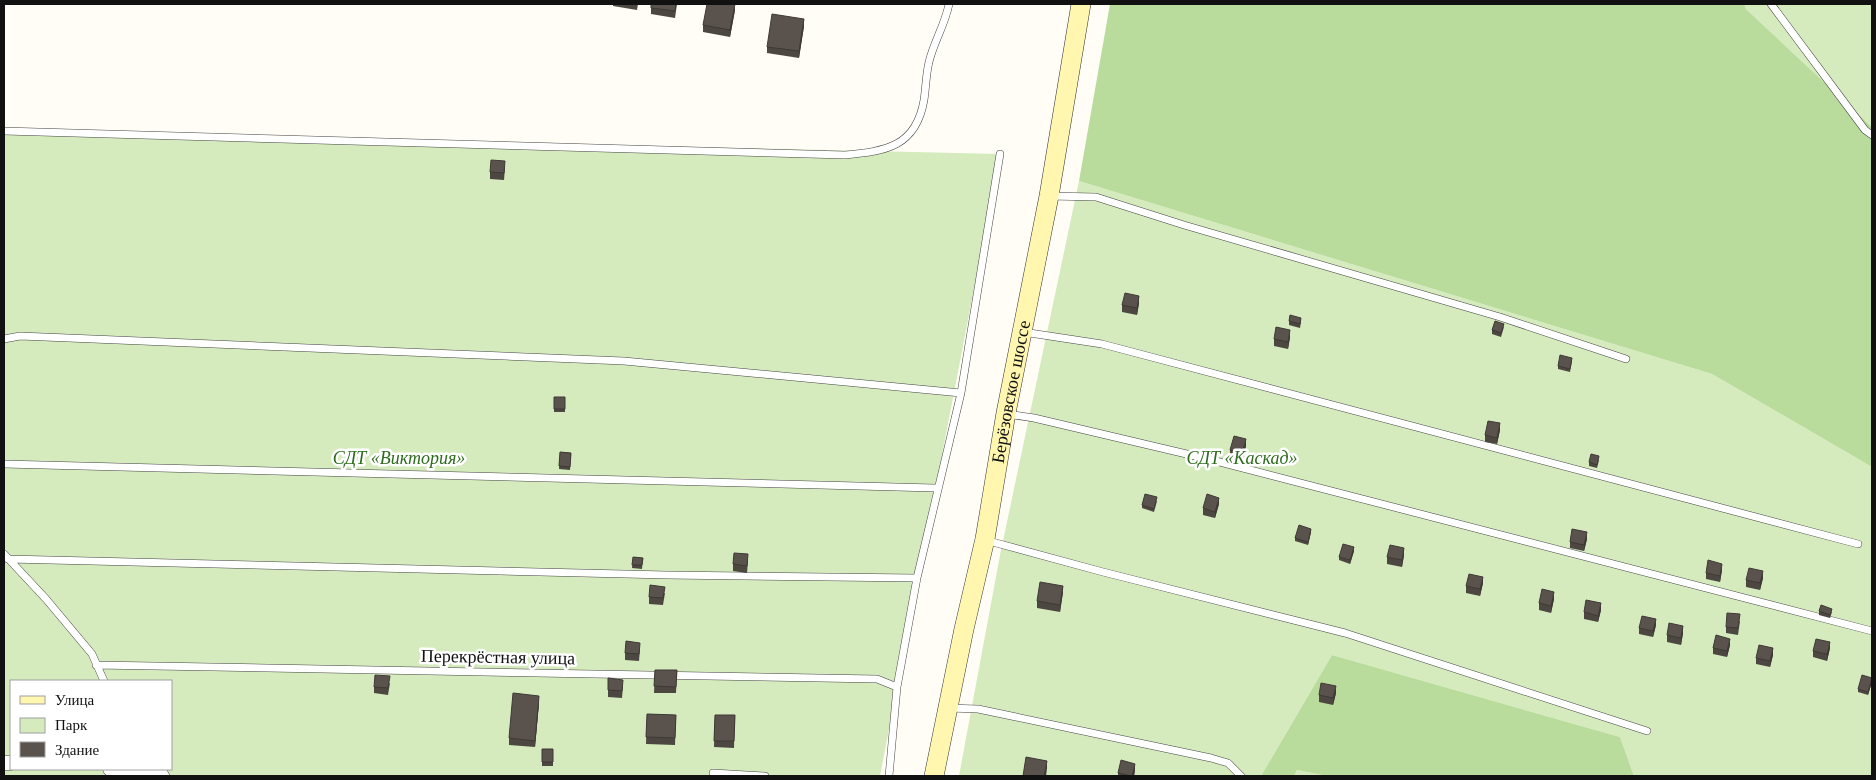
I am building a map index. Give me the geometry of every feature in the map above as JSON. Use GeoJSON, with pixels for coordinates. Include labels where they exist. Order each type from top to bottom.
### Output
{"type":"FeatureCollection","features":[{"type":"Feature","properties":{"kind":"street","name":"Берёзовское шоссе"},"geometry":{"type":"LineString","coordinates":[[934,776],[985,540],[1006,413],[1049,196],[1081,4]]}},
{"type":"Feature","properties":{"kind":"street"},"geometry":{"type":"LineString","coordinates":[[117,770],[158,776]]}},
{"type":"Feature","properties":{"kind":"lane"},"geometry":{"type":"LineString","coordinates":[[4,131],[845,156],[873,153],[896,146],[910,135],[918,122],[924,103],[928,66],[933,46],[944,25],[949,4]]}},
{"type":"Feature","properties":{"kind":"lane"},"geometry":{"type":"LineString","coordinates":[[1771,4],[1865,130],[1872,135]]}},
{"type":"Feature","properties":{"kind":"lane"},"geometry":{"type":"LineString","coordinates":[[889,776],[897,688],[917,578],[961,393],[1000,154]]}},
{"type":"Feature","properties":{"kind":"lane"},"geometry":{"type":"LineString","coordinates":[[1049,196],[1096,197],[1194,228],[1500,317],[1626,359]]}},
{"type":"Feature","properties":{"kind":"lane"},"geometry":{"type":"LineString","coordinates":[[1023,332],[1102,344],[1858,544]]}},
{"type":"Feature","properties":{"kind":"lane"},"geometry":{"type":"LineString","coordinates":[[4,339],[20,336],[624,361],[961,393]]}},
{"type":"Feature","properties":{"kind":"lane"},"geometry":{"type":"LineString","coordinates":[[1006,413],[1221,462],[1872,631]]}},
{"type":"Feature","properties":{"kind":"lane"},"geometry":{"type":"LineString","coordinates":[[4,464],[935,488]]}},
{"type":"Feature","properties":{"kind":"lane"},"geometry":{"type":"LineString","coordinates":[[985,540],[1102,572],[1345,633],[1647,731]]}},
{"type":"Feature","properties":{"kind":"lane"},"geometry":{"type":"LineString","coordinates":[[6,556],[667,575],[917,578]]}},
{"type":"Feature","properties":{"kind":"lane"},"geometry":{"type":"LineString","coordinates":[[6,556],[46,599],[92,654],[104,680]]}},
{"type":"Feature","properties":{"kind":"lane","name":"Перекрёстная улица"},"geometry":{"type":"LineString","coordinates":[[96,665],[877,680],[897,688]]}},
{"type":"Feature","properties":{"kind":"lane"},"geometry":{"type":"LineString","coordinates":[[948,708],[978,709],[1211,758],[1228,763],[1241,776]]}},
{"type":"Feature","properties":{"kind":"lane"},"geometry":{"type":"LineString","coordinates":[[713,772],[765,776]]}},
{"type":"Feature","properties":{"kind":"green space"},"geometry":{"type":"Polygon","coordinates":[[[1110,4],[1744,4],[1746,9],[1872,127],[1872,467],[1712,374],[1079,181],[1110,4]]]}},
{"type":"Feature","properties":{"kind":"green space"},"geometry":{"type":"Polygon","coordinates":[[[1744,4],[1872,4],[1872,127],[1746,9],[1744,4]]]}},
{"type":"Feature","properties":{"kind":"green space","name":"СДТ «Виктория»"},"geometry":{"type":"Polygon","coordinates":[[[4,131],[1000,154],[880,776],[4,776],[4,131]]]}},
{"type":"Feature","properties":{"kind":"green space","name":"СДТ «Каскад»"},"geometry":{"type":"Polygon","coordinates":[[[1079,181],[1712,374],[1872,467],[1872,776],[1634,776],[1620,737],[1332,655],[1261,776],[959,776],[1000,555],[1079,181]]]}},
{"type":"Feature","properties":{"kind":"green space"},"geometry":{"type":"Polygon","coordinates":[[[1332,655],[1620,737],[1634,776],[1327,776],[1297,770],[1294,776],[1261,776],[1332,655]]]}},
{"type":"Feature","properties":{"kind":"green space"},"geometry":{"type":"Polygon","coordinates":[[[1297,770],[1327,776],[1294,776],[1297,770]]]}},
{"type":"Feature","properties":{"kind":"building"},"geometry":{"type":"Polygon","coordinates":[[[651,4],[676,4],[675,11],[651,8],[651,4]]]}},
{"type":"Feature","properties":{"kind":"building"},"geometry":{"type":"Polygon","coordinates":[[[707,4],[735,4],[730,30],[703,25],[707,4]]]}},
{"type":"Feature","properties":{"kind":"building"},"geometry":{"type":"Polygon","coordinates":[[[772,14],[804,19],[799,51],[767,47],[772,14]]]}},
{"type":"Feature","properties":{"kind":"building"},"geometry":{"type":"Polygon","coordinates":[[[491,160],[505,161],[504,173],[490,172],[491,160]]]}},
{"type":"Feature","properties":{"kind":"building"},"geometry":{"type":"Polygon","coordinates":[[[1125,293],[1139,296],[1137,308],[1122,305],[1125,293]]]}},
{"type":"Feature","properties":{"kind":"building"},"geometry":{"type":"Polygon","coordinates":[[[1290,315],[1301,318],[1300,324],[1289,321],[1290,315]]]}},
{"type":"Feature","properties":{"kind":"building"},"geometry":{"type":"Polygon","coordinates":[[[1495,321],[1504,324],[1501,333],[1492,330],[1495,321]]]}},
{"type":"Feature","properties":{"kind":"building"},"geometry":{"type":"Polygon","coordinates":[[[1276,327],[1290,330],[1288,342],[1274,339],[1276,327]]]}},
{"type":"Feature","properties":{"kind":"building"},"geometry":{"type":"Polygon","coordinates":[[[1560,355],[1572,358],[1570,369],[1558,366],[1560,355]]]}},
{"type":"Feature","properties":{"kind":"building"},"geometry":{"type":"Polygon","coordinates":[[[554,397],[565,397],[565,409],[554,409],[554,397]]]}},
{"type":"Feature","properties":{"kind":"building"},"geometry":{"type":"Polygon","coordinates":[[[1488,421],[1500,423],[1497,438],[1485,435],[1488,421]]]}},
{"type":"Feature","properties":{"kind":"building"},"geometry":{"type":"Polygon","coordinates":[[[1234,436],[1246,439],[1242,453],[1230,450],[1234,436]]]}},
{"type":"Feature","properties":{"kind":"building"},"geometry":{"type":"Polygon","coordinates":[[[560,452],[571,453],[570,467],[559,466],[560,452]]]}},
{"type":"Feature","properties":{"kind":"building"},"geometry":{"type":"Polygon","coordinates":[[[1591,454],[1599,456],[1597,465],[1589,462],[1591,454]]]}},
{"type":"Feature","properties":{"kind":"building"},"geometry":{"type":"Polygon","coordinates":[[[1145,494],[1157,497],[1154,509],[1142,505],[1145,494]]]}},
{"type":"Feature","properties":{"kind":"building"},"geometry":{"type":"Polygon","coordinates":[[[1207,494],[1219,498],[1215,512],[1203,508],[1207,494]]]}},
{"type":"Feature","properties":{"kind":"building"},"geometry":{"type":"Polygon","coordinates":[[[1299,525],[1311,529],[1308,542],[1295,538],[1299,525]]]}},
{"type":"Feature","properties":{"kind":"building"},"geometry":{"type":"Polygon","coordinates":[[[1572,529],[1587,532],[1584,545],[1570,542],[1572,529]]]}},
{"type":"Feature","properties":{"kind":"building"},"geometry":{"type":"Polygon","coordinates":[[[1343,544],[1354,547],[1350,560],[1339,557],[1343,544]]]}},
{"type":"Feature","properties":{"kind":"building"},"geometry":{"type":"Polygon","coordinates":[[[1390,545],[1404,548],[1402,560],[1387,557],[1390,545]]]}},
{"type":"Feature","properties":{"kind":"building"},"geometry":{"type":"Polygon","coordinates":[[[734,553],[748,554],[747,566],[733,564],[734,553]]]}},
{"type":"Feature","properties":{"kind":"building"},"geometry":{"type":"Polygon","coordinates":[[[633,557],[643,558],[642,565],[632,565],[633,557]]]}},
{"type":"Feature","properties":{"kind":"building"},"geometry":{"type":"Polygon","coordinates":[[[1708,560],[1722,564],[1720,576],[1706,573],[1708,560]]]}},
{"type":"Feature","properties":{"kind":"building"},"geometry":{"type":"Polygon","coordinates":[[[1749,568],[1763,571],[1760,583],[1746,580],[1749,568]]]}},
{"type":"Feature","properties":{"kind":"building"},"geometry":{"type":"Polygon","coordinates":[[[1469,574],[1483,577],[1480,589],[1466,586],[1469,574]]]}},
{"type":"Feature","properties":{"kind":"building"},"geometry":{"type":"Polygon","coordinates":[[[1040,582],[1063,586],[1060,605],[1037,601],[1040,582]]]}},
{"type":"Feature","properties":{"kind":"building"},"geometry":{"type":"Polygon","coordinates":[[[650,585],[665,587],[663,598],[649,597],[650,585]]]}},
{"type":"Feature","properties":{"kind":"building"},"geometry":{"type":"Polygon","coordinates":[[[1542,589],[1554,592],[1551,606],[1539,603],[1542,589]]]}},
{"type":"Feature","properties":{"kind":"building"},"geometry":{"type":"Polygon","coordinates":[[[1586,600],[1601,603],[1598,616],[1584,612],[1586,600]]]}},
{"type":"Feature","properties":{"kind":"building"},"geometry":{"type":"Polygon","coordinates":[[[1821,605],[1832,609],[1830,615],[1819,611],[1821,605]]]}},
{"type":"Feature","properties":{"kind":"building"},"geometry":{"type":"Polygon","coordinates":[[[1727,613],[1740,614],[1738,628],[1726,627],[1727,613]]]}},
{"type":"Feature","properties":{"kind":"building"},"geometry":{"type":"Polygon","coordinates":[[[1642,616],[1656,619],[1653,631],[1639,628],[1642,616]]]}},
{"type":"Feature","properties":{"kind":"building"},"geometry":{"type":"Polygon","coordinates":[[[1669,623],[1683,626],[1681,638],[1667,635],[1669,623]]]}},
{"type":"Feature","properties":{"kind":"building"},"geometry":{"type":"Polygon","coordinates":[[[1716,635],[1730,639],[1727,651],[1713,648],[1716,635]]]}},
{"type":"Feature","properties":{"kind":"building"},"geometry":{"type":"Polygon","coordinates":[[[1816,639],[1830,642],[1827,654],[1813,651],[1816,639]]]}},
{"type":"Feature","properties":{"kind":"building"},"geometry":{"type":"Polygon","coordinates":[[[626,641],[640,643],[639,654],[625,653],[626,641]]]}},
{"type":"Feature","properties":{"kind":"building"},"geometry":{"type":"Polygon","coordinates":[[[1759,645],[1773,648],[1770,661],[1756,658],[1759,645]]]}},
{"type":"Feature","properties":{"kind":"building"},"geometry":{"type":"Polygon","coordinates":[[[655,670],[677,670],[676,687],[654,686],[655,670]]]}},
{"type":"Feature","properties":{"kind":"building"},"geometry":{"type":"Polygon","coordinates":[[[375,675],[390,676],[388,688],[374,687],[375,675]]]}},
{"type":"Feature","properties":{"kind":"building"},"geometry":{"type":"Polygon","coordinates":[[[1862,675],[1872,678],[1868,692],[1858,689],[1862,675]]]}},
{"type":"Feature","properties":{"kind":"building"},"geometry":{"type":"Polygon","coordinates":[[[608,678],[623,680],[622,691],[608,690],[608,678]]]}},
{"type":"Feature","properties":{"kind":"building"},"geometry":{"type":"Polygon","coordinates":[[[1321,683],[1336,686],[1333,698],[1319,695],[1321,683]]]}},
{"type":"Feature","properties":{"kind":"building"},"geometry":{"type":"Polygon","coordinates":[[[513,693],[539,696],[535,741],[509,738],[513,693]]]}},
{"type":"Feature","properties":{"kind":"building"},"geometry":{"type":"Polygon","coordinates":[[[647,714],[676,715],[675,738],[646,737],[647,714]]]}},
{"type":"Feature","properties":{"kind":"building"},"geometry":{"type":"Polygon","coordinates":[[[715,715],[735,715],[734,741],[714,741],[715,715]]]}},
{"type":"Feature","properties":{"kind":"building"},"geometry":{"type":"Polygon","coordinates":[[[542,749],[553,749],[553,762],[542,762],[542,749]]]}},
{"type":"Feature","properties":{"kind":"building"},"geometry":{"type":"Polygon","coordinates":[[[1026,757],[1047,761],[1044,776],[1023,776],[1026,757]]]}},
{"type":"Feature","properties":{"kind":"building"},"geometry":{"type":"Polygon","coordinates":[[[1121,760],[1135,764],[1132,776],[1118,773],[1121,760]]]}}]}
